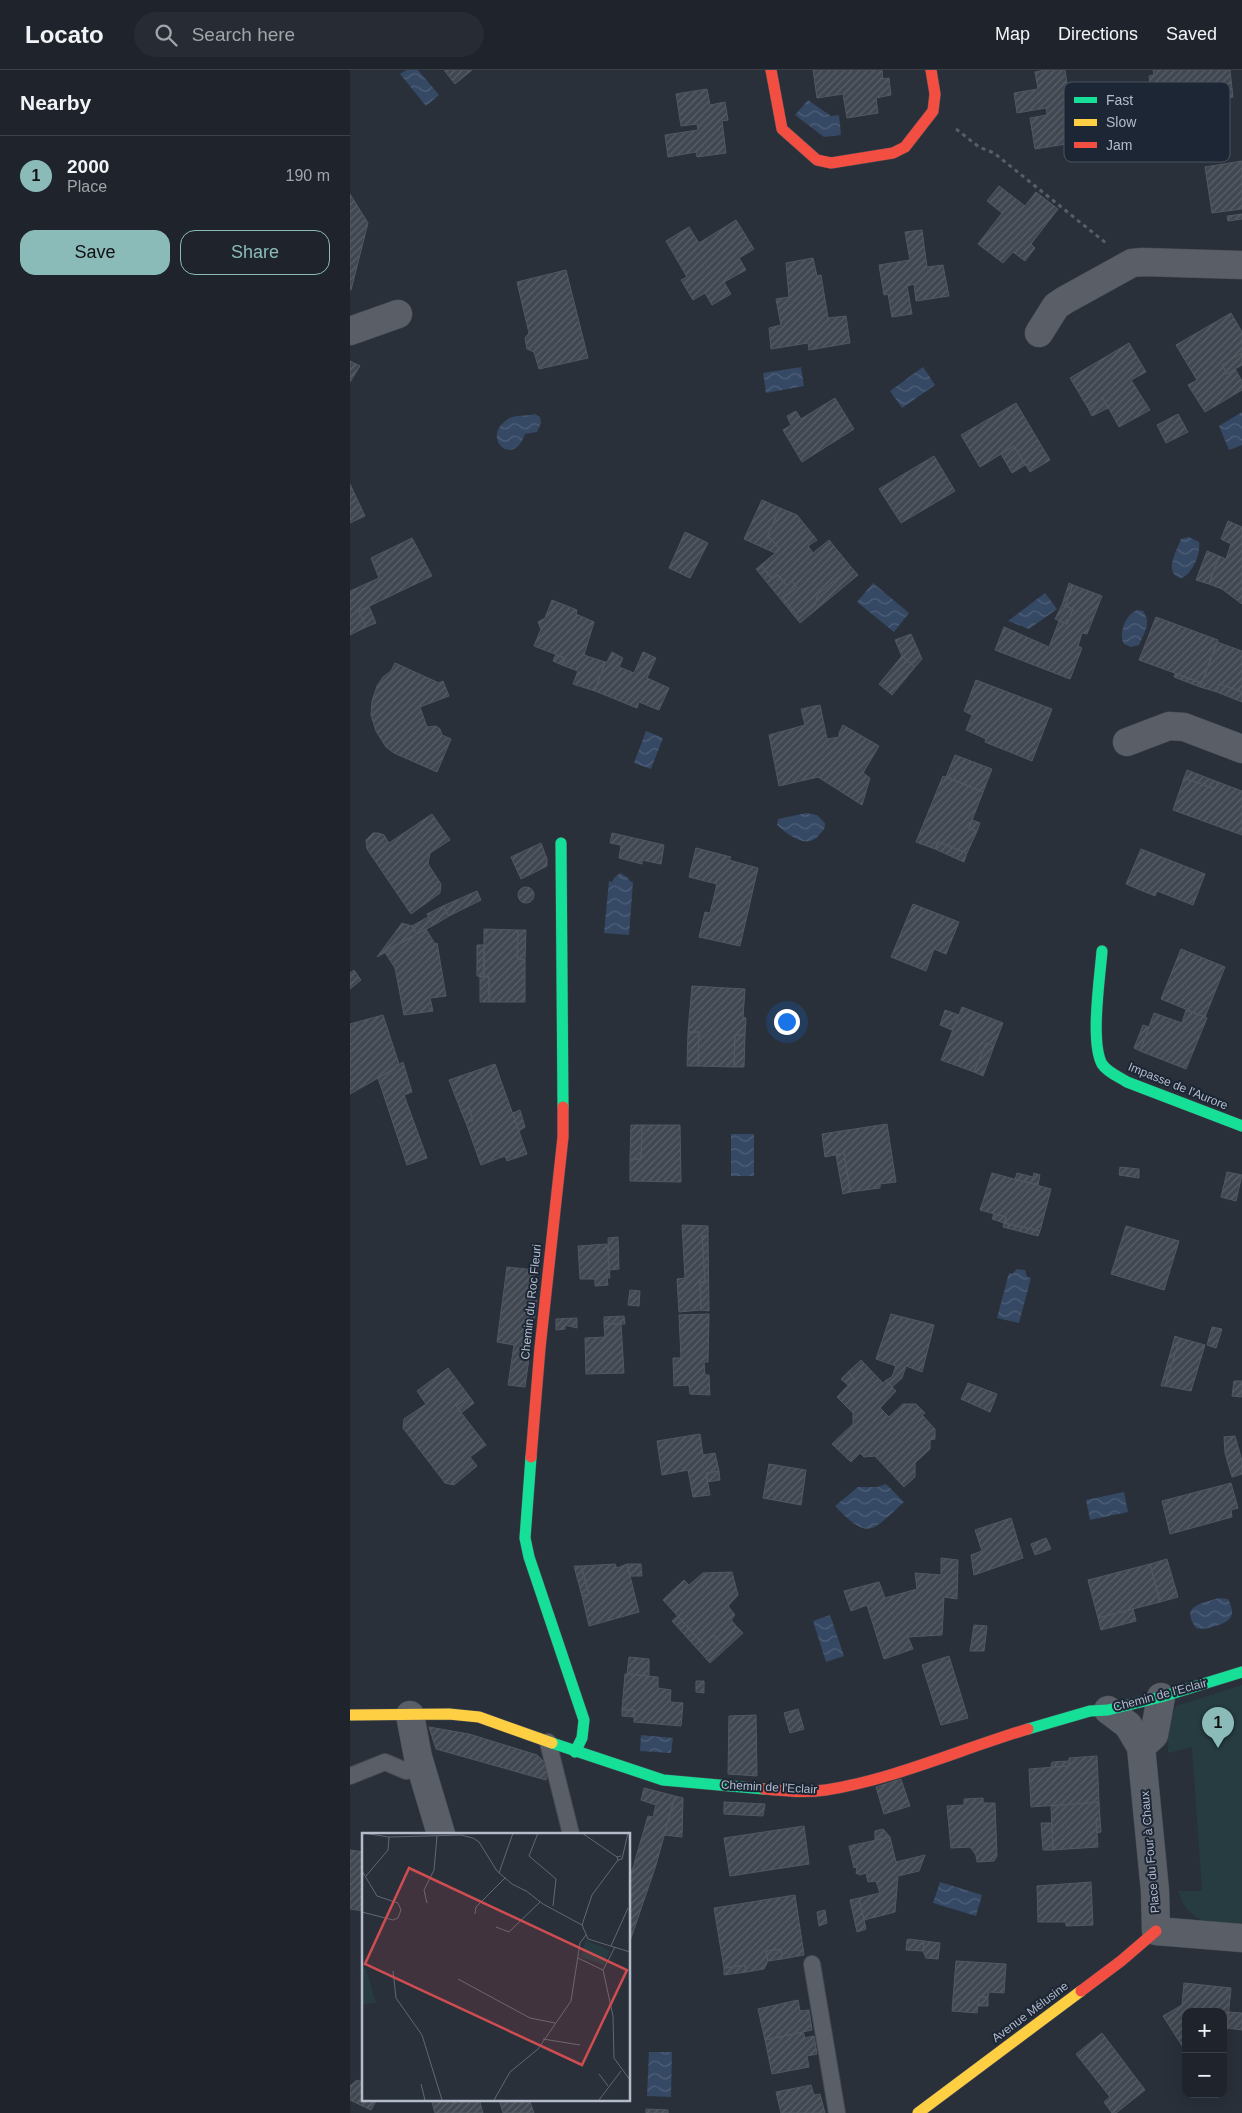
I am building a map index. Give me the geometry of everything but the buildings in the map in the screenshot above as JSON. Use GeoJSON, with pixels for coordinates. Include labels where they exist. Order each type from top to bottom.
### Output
{"type":"FeatureCollection","features":[{"type":"Feature","properties":{"kind":"street"},"geometry":{"type":"LineString","coordinates":[[771,70],[782,130],[817,160],[831,163],[893,153],[905,147],[934,111],[935,94],[932,70]]}},
{"type":"Feature","properties":{"kind":"street"},"geometry":{"type":"LineString","coordinates":[[1039,333],[1056,306],[1132,263],[1242,265]]}},
{"type":"Feature","properties":{"kind":"street"},"geometry":{"type":"LineString","coordinates":[[350,331],[398,314]]}},
{"type":"Feature","properties":{"kind":"street"},"geometry":{"type":"LineString","coordinates":[[1127,742],[1170,726],[1184,727],[1242,749]]}},
{"type":"Feature","properties":{"kind":"street","name":"Chemin du Roc Fleuri"},"geometry":{"type":"LineString","coordinates":[[561,843],[563,1136],[540,1348],[525,1538],[529,1557],[584,1720],[582,1738],[575,1752]]}},
{"type":"Feature","properties":{"kind":"street","name":"Impasse de l'Aurore"},"geometry":{"type":"LineString","coordinates":[[1102,951],[1096,1045],[1102,1063],[1111,1073],[1127,1082],[1242,1126]]}},
{"type":"Feature","properties":{"kind":"street","name":"Chemin de l'Eclair"},"geometry":{"type":"LineString","coordinates":[[350,1715],[449,1714],[479,1717],[575,1752],[663,1780],[802,1792],[826,1790],[903,1771],[984,1742],[1090,1711],[1108,1710],[1161,1697],[1242,1672]]}},
{"type":"Feature","properties":{"kind":"street"},"geometry":{"type":"LineString","coordinates":[[1141,1747],[1154,1735],[1161,1697]]}},
{"type":"Feature","properties":{"kind":"street","name":"Place du Four à Chaux"},"geometry":{"type":"LineString","coordinates":[[1108,1710],[1128,1725],[1141,1747],[1155,1891],[1156,1931],[1242,1938]]}},
{"type":"Feature","properties":{"kind":"street"},"geometry":{"type":"LineString","coordinates":[[410,1715],[411,1727],[421,1767],[441,1833]]}},
{"type":"Feature","properties":{"kind":"street","name":"Avenue Mélusine"},"geometry":{"type":"LineString","coordinates":[[918,2113],[1122,1961],[1156,1931]]}},
{"type":"Feature","properties":{"kind":"lane"},"geometry":{"type":"LineString","coordinates":[[548,1742],[571,1833]]}},
{"type":"Feature","properties":{"kind":"lane"},"geometry":{"type":"LineString","coordinates":[[350,1776],[385,1762],[406,1772],[421,1767]]}},
{"type":"Feature","properties":{"kind":"lane"},"geometry":{"type":"LineString","coordinates":[[812,1964],[837,2113]]}},
{"type":"Feature","properties":{"kind":"path"},"geometry":{"type":"LineString","coordinates":[[934,111],[979,146],[994,154],[1132,263]]}},
{"type":"Feature","properties":{"kind":"green space"},"geometry":{"type":"Polygon","coordinates":[[[1242,1685],[1242,1924],[1211,1922],[1202,1920],[1189,1911],[1178,1891],[1202,1891],[1192,1747],[1168,1753],[1167,1728],[1176,1706],[1242,1685]]]}},
{"type":"Feature","properties":{"kind":"water"},"geometry":{"type":"Polygon","coordinates":[[[406,70],[418,70],[439,95],[426,106],[400,74],[406,70]]]}},
{"type":"Feature","properties":{"kind":"water"},"geometry":{"type":"Polygon","coordinates":[[[808,100],[831,116],[839,115],[841,135],[824,137],[795,115],[808,100]]]}},
{"type":"Feature","properties":{"kind":"water"},"geometry":{"type":"Polygon","coordinates":[[[801,367],[804,386],[766,393],[763,373],[801,367]]]}},
{"type":"Feature","properties":{"kind":"water"},"geometry":{"type":"Polygon","coordinates":[[[923,367],[935,385],[902,408],[890,391],[923,367]]]}},
{"type":"Feature","properties":{"kind":"water"},"geometry":{"type":"Polygon","coordinates":[[[1242,412],[1242,445],[1229,450],[1219,426],[1242,412]]]}},
{"type":"Feature","properties":{"kind":"water"},"geometry":{"type":"Polygon","coordinates":[[[535,414],[540,417],[541,423],[537,432],[525,434],[520,444],[514,449],[507,450],[502,447],[498,441],[497,434],[500,427],[508,419],[535,414]]]}},
{"type":"Feature","properties":{"kind":"water"},"geometry":{"type":"Polygon","coordinates":[[[1189,537],[1199,542],[1199,552],[1190,572],[1182,578],[1176,576],[1173,572],[1174,555],[1181,539],[1189,537]]]}},
{"type":"Feature","properties":{"kind":"water"},"geometry":{"type":"Polygon","coordinates":[[[873,583],[909,613],[894,632],[857,602],[873,583]]]}},
{"type":"Feature","properties":{"kind":"water"},"geometry":{"type":"Polygon","coordinates":[[[1045,593],[1057,609],[1029,629],[1008,621],[1045,593]]]}},
{"type":"Feature","properties":{"kind":"water"},"geometry":{"type":"Polygon","coordinates":[[[1137,610],[1143,611],[1146,615],[1147,624],[1139,645],[1131,647],[1124,644],[1122,634],[1126,620],[1137,610]]]}},
{"type":"Feature","properties":{"kind":"water"},"geometry":{"type":"Polygon","coordinates":[[[646,731],[663,738],[651,769],[634,763],[646,731]]]}},
{"type":"Feature","properties":{"kind":"water"},"geometry":{"type":"Polygon","coordinates":[[[806,813],[817,815],[825,823],[824,828],[815,839],[809,841],[798,840],[777,825],[778,819],[806,813]]]}},
{"type":"Feature","properties":{"kind":"water"},"geometry":{"type":"Polygon","coordinates":[[[620,873],[633,882],[629,935],[604,933],[609,881],[612,882],[620,873]]]}},
{"type":"Feature","properties":{"kind":"water"},"geometry":{"type":"Polygon","coordinates":[[[731,1134],[754,1134],[754,1176],[731,1176],[731,1134]]]}},
{"type":"Feature","properties":{"kind":"water"},"geometry":{"type":"Polygon","coordinates":[[[1017,1269],[1025,1270],[1027,1277],[1031,1278],[1019,1323],[997,1318],[1009,1273],[1012,1274],[1017,1269]]]}},
{"type":"Feature","properties":{"kind":"water"},"geometry":{"type":"Polygon","coordinates":[[[886,1484],[904,1502],[877,1526],[863,1528],[856,1525],[835,1506],[858,1487],[877,1487],[886,1484]]]}},
{"type":"Feature","properties":{"kind":"water"},"geometry":{"type":"Polygon","coordinates":[[[1124,1492],[1128,1512],[1090,1520],[1086,1500],[1124,1492]]]}},
{"type":"Feature","properties":{"kind":"water"},"geometry":{"type":"Polygon","coordinates":[[[1219,1598],[1228,1599],[1232,1609],[1231,1617],[1221,1624],[1203,1629],[1196,1628],[1190,1614],[1192,1610],[1200,1604],[1219,1598]]]}},
{"type":"Feature","properties":{"kind":"water"},"geometry":{"type":"Polygon","coordinates":[[[830,1615],[844,1656],[826,1662],[813,1621],[830,1615]]]}},
{"type":"Feature","properties":{"kind":"water"},"geometry":{"type":"Polygon","coordinates":[[[641,1735],[673,1738],[671,1753],[640,1751],[641,1735]]]}},
{"type":"Feature","properties":{"kind":"water"},"geometry":{"type":"Polygon","coordinates":[[[940,1882],[982,1895],[976,1916],[933,1903],[940,1882]]]}},
{"type":"Feature","properties":{"kind":"water"},"geometry":{"type":"Polygon","coordinates":[[[649,2052],[672,2052],[671,2097],[647,2096],[649,2052]]]}},
{"type":"Feature","properties":{"kind":"traffic: fast"},"geometry":{"type":"LineString","coordinates":[[561,843],[563,1107]]}},
{"type":"Feature","properties":{"kind":"traffic: fast"},"geometry":{"type":"LineString","coordinates":[[1102,951],[1096,1025],[1098,1054],[1104,1067],[1127,1082],[1242,1126]]}},
{"type":"Feature","properties":{"kind":"traffic: fast"},"geometry":{"type":"LineString","coordinates":[[531,1457],[525,1538],[529,1557],[584,1720],[582,1738],[575,1752]]}},
{"type":"Feature","properties":{"kind":"traffic: fast"},"geometry":{"type":"LineString","coordinates":[[1028,1729],[1090,1711],[1108,1710],[1161,1697],[1242,1672]]}},
{"type":"Feature","properties":{"kind":"traffic: fast"},"geometry":{"type":"LineString","coordinates":[[552,1743],[663,1780],[764,1789]]}},
{"type":"Feature","properties":{"kind":"traffic: slow"},"geometry":{"type":"LineString","coordinates":[[350,1715],[449,1714],[479,1717],[552,1743]]}},
{"type":"Feature","properties":{"kind":"traffic: slow"},"geometry":{"type":"LineString","coordinates":[[918,2113],[1081,1991]]}},
{"type":"Feature","properties":{"kind":"traffic: jam"},"geometry":{"type":"LineString","coordinates":[[771,70],[782,129],[817,160],[831,163],[893,153],[905,147],[933,111],[935,94],[931,70]]}},
{"type":"Feature","properties":{"kind":"traffic: jam"},"geometry":{"type":"LineString","coordinates":[[531,1457],[540,1348],[563,1137],[563,1107]]}},
{"type":"Feature","properties":{"kind":"traffic: jam"},"geometry":{"type":"LineString","coordinates":[[764,1789],[810,1791],[852,1785],[903,1771],[1028,1729]]}},
{"type":"Feature","properties":{"kind":"traffic: jam"},"geometry":{"type":"LineString","coordinates":[[1081,1991],[1121,1961],[1156,1931]]}},
{"type":"Feature","properties":{"kind":"place","name":"2000"},"geometry":{"type":"Point","coordinates":[1218,1748]}}]}
